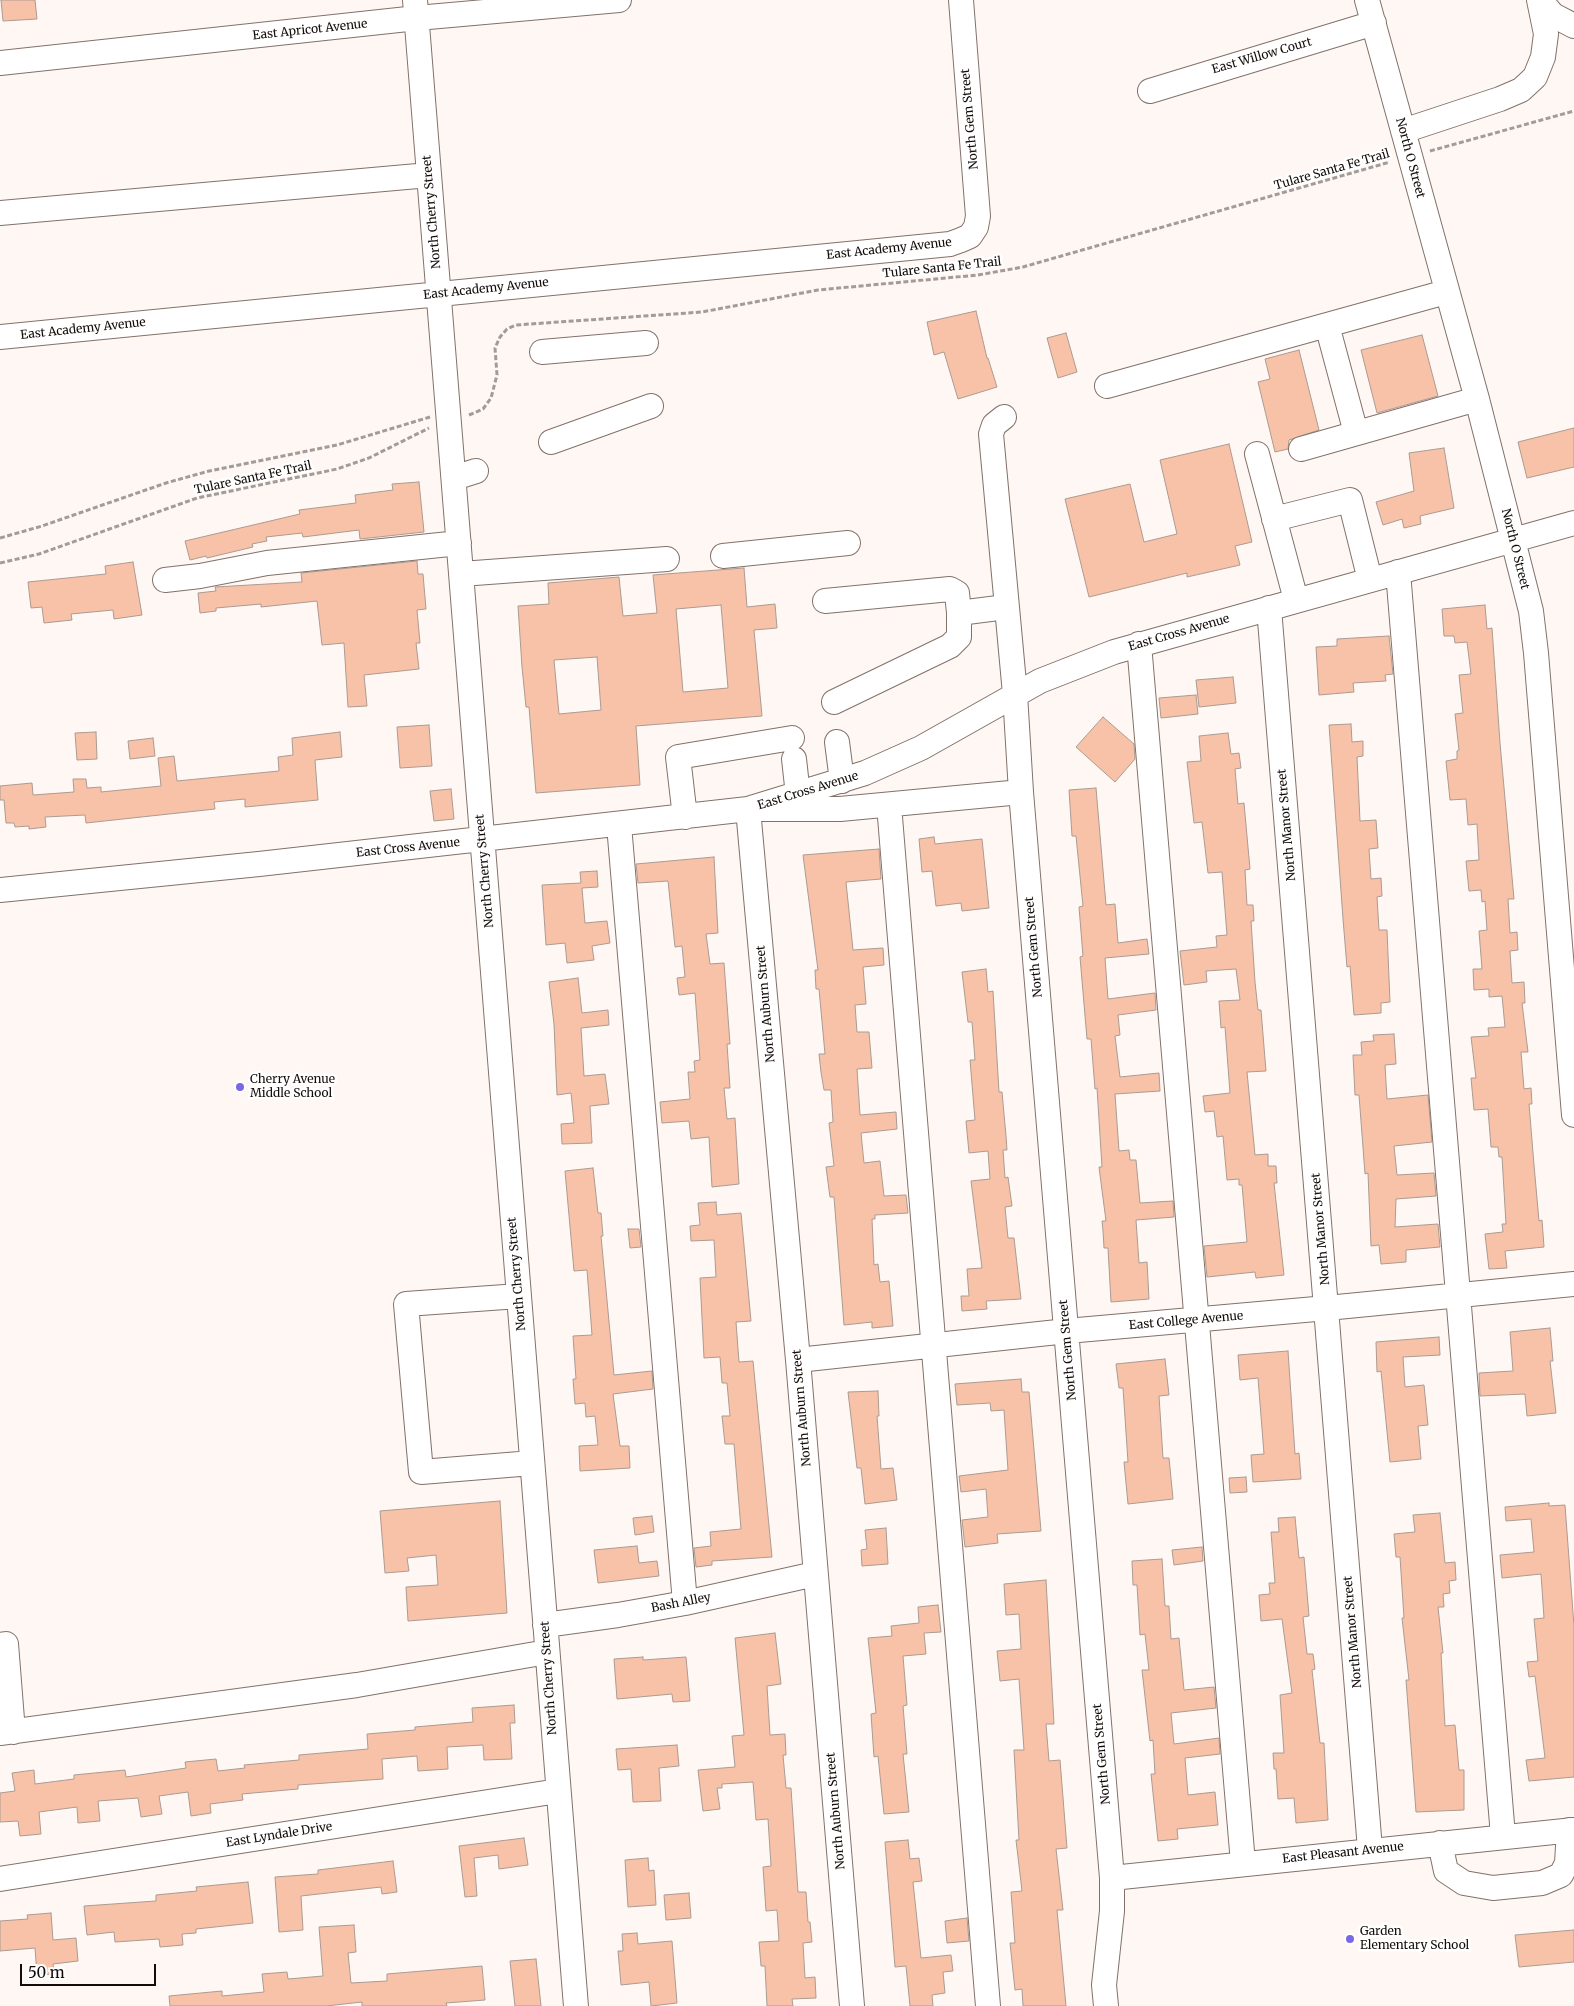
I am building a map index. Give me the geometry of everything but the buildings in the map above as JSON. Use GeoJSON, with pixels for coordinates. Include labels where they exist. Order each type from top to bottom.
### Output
{"type":"FeatureCollection","features":[{"type":"Feature","properties":{"kind":"street","name":"East Apricot Avenue"},"geometry":{"type":"LineString","coordinates":[[0,63],[416,9],[619,0]]}},
{"type":"Feature","properties":{"kind":"street","name":"North Gem Street"},"geometry":{"type":"LineString","coordinates":[[961,0],[978,216],[976,227],[970,236]]}},
{"type":"Feature","properties":{"kind":"street","name":"North O Street"},"geometry":{"type":"LineString","coordinates":[[1367,0],[1477,399],[1531,611],[1574,1115]]}},
{"type":"Feature","properties":{"kind":"street"},"geometry":{"type":"LineString","coordinates":[[1540,0],[1553,15],[1574,26]]}},
{"type":"Feature","properties":{"kind":"street"},"geometry":{"type":"LineString","coordinates":[[1403,131],[1500,99],[1521,90],[1535,77],[1543,57],[1546,34],[1540,0]]}},
{"type":"Feature","properties":{"kind":"street","name":"North Cherry Street"},"geometry":{"type":"LineString","coordinates":[[416,9],[576,2006]]}},
{"type":"Feature","properties":{"kind":"street","name":"East Willow Court"},"geometry":{"type":"LineString","coordinates":[[1150,91],[1374,23]]}},
{"type":"Feature","properties":{"kind":"street"},"geometry":{"type":"LineString","coordinates":[[0,213],[429,174]]}},
{"type":"Feature","properties":{"kind":"street","name":"East Academy Avenue"},"geometry":{"type":"LineString","coordinates":[[0,337],[950,244],[970,236]]}},
{"type":"Feature","properties":{"kind":"street"},"geometry":{"type":"LineString","coordinates":[[1107,386],[1446,292]]}},
{"type":"Feature","properties":{"kind":"street"},"geometry":{"type":"LineString","coordinates":[[1327,325],[1356,433]]}},
{"type":"Feature","properties":{"kind":"street"},"geometry":{"type":"LineString","coordinates":[[542,352],[646,342]]}},
{"type":"Feature","properties":{"kind":"street"},"geometry":{"type":"LineString","coordinates":[[1301,449],[1477,399]]}},
{"type":"Feature","properties":{"kind":"street"},"geometry":{"type":"LineString","coordinates":[[550,442],[651,406]]}},
{"type":"Feature","properties":{"kind":"street","name":"North Gem Street"},"geometry":{"type":"LineString","coordinates":[[1004,418],[994,425],[991,434],[1015,694],[1021,792],[1112,1878],[1112,1912],[1104,1986],[1106,2006]]}},
{"type":"Feature","properties":{"kind":"street"},"geometry":{"type":"LineString","coordinates":[[1257,454],[1296,600]]}},
{"type":"Feature","properties":{"kind":"street"},"geometry":{"type":"LineString","coordinates":[[454,478],[476,471]]}},
{"type":"Feature","properties":{"kind":"street"},"geometry":{"type":"LineString","coordinates":[[1274,519],[1350,500],[1370,580]]}},
{"type":"Feature","properties":{"kind":"street","name":"East Cross Avenue"},"geometry":{"type":"LineString","coordinates":[[0,890],[483,840],[748,809],[865,773],[921,748],[1015,694],[1064,670],[1139,644],[1574,523]]}},
{"type":"Feature","properties":{"kind":"street"},"geometry":{"type":"LineString","coordinates":[[165,580],[200,576],[267,563],[459,543]]}},
{"type":"Feature","properties":{"kind":"street"},"geometry":{"type":"LineString","coordinates":[[723,556],[848,543]]}},
{"type":"Feature","properties":{"kind":"street"},"geometry":{"type":"LineString","coordinates":[[462,574],[666,559]]}},
{"type":"Feature","properties":{"kind":"street"},"geometry":{"type":"LineString","coordinates":[[1398,572],[1503,1836]]}},
{"type":"Feature","properties":{"kind":"street"},"geometry":{"type":"LineString","coordinates":[[825,601],[950,589],[957,593],[959,612],[959,637],[950,646],[834,702]]}},
{"type":"Feature","properties":{"kind":"street"},"geometry":{"type":"LineString","coordinates":[[959,612],[1006,607]]}},
{"type":"Feature","properties":{"kind":"street","name":"North Manor Street"},"geometry":{"type":"LineString","coordinates":[[1269,608],[1370,1850]]}},
{"type":"Feature","properties":{"kind":"street"},"geometry":{"type":"LineString","coordinates":[[1139,644],[1243,1863]]}},
{"type":"Feature","properties":{"kind":"street"},"geometry":{"type":"LineString","coordinates":[[837,742],[842,781]]}},
{"type":"Feature","properties":{"kind":"street"},"geometry":{"type":"LineString","coordinates":[[685,817],[678,757],[793,749],[798,795]]}},
{"type":"Feature","properties":{"kind":"street"},"geometry":{"type":"LineString","coordinates":[[748,809],[840,810],[1021,792]]}},
{"type":"Feature","properties":{"kind":"street"},"geometry":{"type":"LineString","coordinates":[[889,805],[932,1346],[988,2006]]}},
{"type":"Feature","properties":{"kind":"street","name":"North Auburn Street"},"geometry":{"type":"LineString","coordinates":[[748,809],[798,1360],[852,2006]]}},
{"type":"Feature","properties":{"kind":"street"},"geometry":{"type":"LineString","coordinates":[[619,824],[685,1603]]}},
{"type":"Feature","properties":{"kind":"street","name":"East College Avenue"},"geometry":{"type":"LineString","coordinates":[[798,1360],[1067,1331],[1574,1284]]}},
{"type":"Feature","properties":{"kind":"street"},"geometry":{"type":"LineString","coordinates":[[519,1296],[406,1304],[421,1472],[532,1463]]}},
{"type":"Feature","properties":{"kind":"street","name":"Bash Alley"},"geometry":{"type":"LineString","coordinates":[[545,1625],[618,1616],[815,1574]]}},
{"type":"Feature","properties":{"kind":"street"},"geometry":{"type":"LineString","coordinates":[[0,1645],[6,1644],[6,1733],[348,1686],[547,1652]]}},
{"type":"Feature","properties":{"kind":"street","name":"East Lyndale Drive"},"geometry":{"type":"LineString","coordinates":[[0,1879],[558,1791]]}},
{"type":"Feature","properties":{"kind":"street"},"geometry":{"type":"LineString","coordinates":[[1440,1842],[1446,1871],[1464,1883],[1493,1888],[1542,1883],[1561,1875],[1568,1864],[1571,1830]]}},
{"type":"Feature","properties":{"kind":"street","name":"East Pleasant Avenue"},"geometry":{"type":"LineString","coordinates":[[1112,1878],[1440,1842],[1571,1830]]}},
{"type":"Feature","properties":{"kind":"path","name":"Tulare Santa Fe Trail"},"geometry":{"type":"LineString","coordinates":[[0,563],[40,554],[197,498],[337,469],[369,458],[408,437],[483,409],[496,386],[495,348],[500,336],[507,329],[516,325],[702,312],[818,290],[978,275],[1014,269],[1574,111]]}},
{"type":"Feature","properties":{"kind":"path","name":"Tulare Santa Fe Trail"},"geometry":{"type":"LineString","coordinates":[[0,538],[209,471],[336,445],[430,417],[449,422]]}},
{"type":"Feature","properties":{"kind":"place","name":"Cherry Avenue Middle School"},"geometry":{"type":"Point","coordinates":[240,1087]}},
{"type":"Feature","properties":{"kind":"place","name":"Garden Elementary School"},"geometry":{"type":"Point","coordinates":[1350,1939]}}]}
